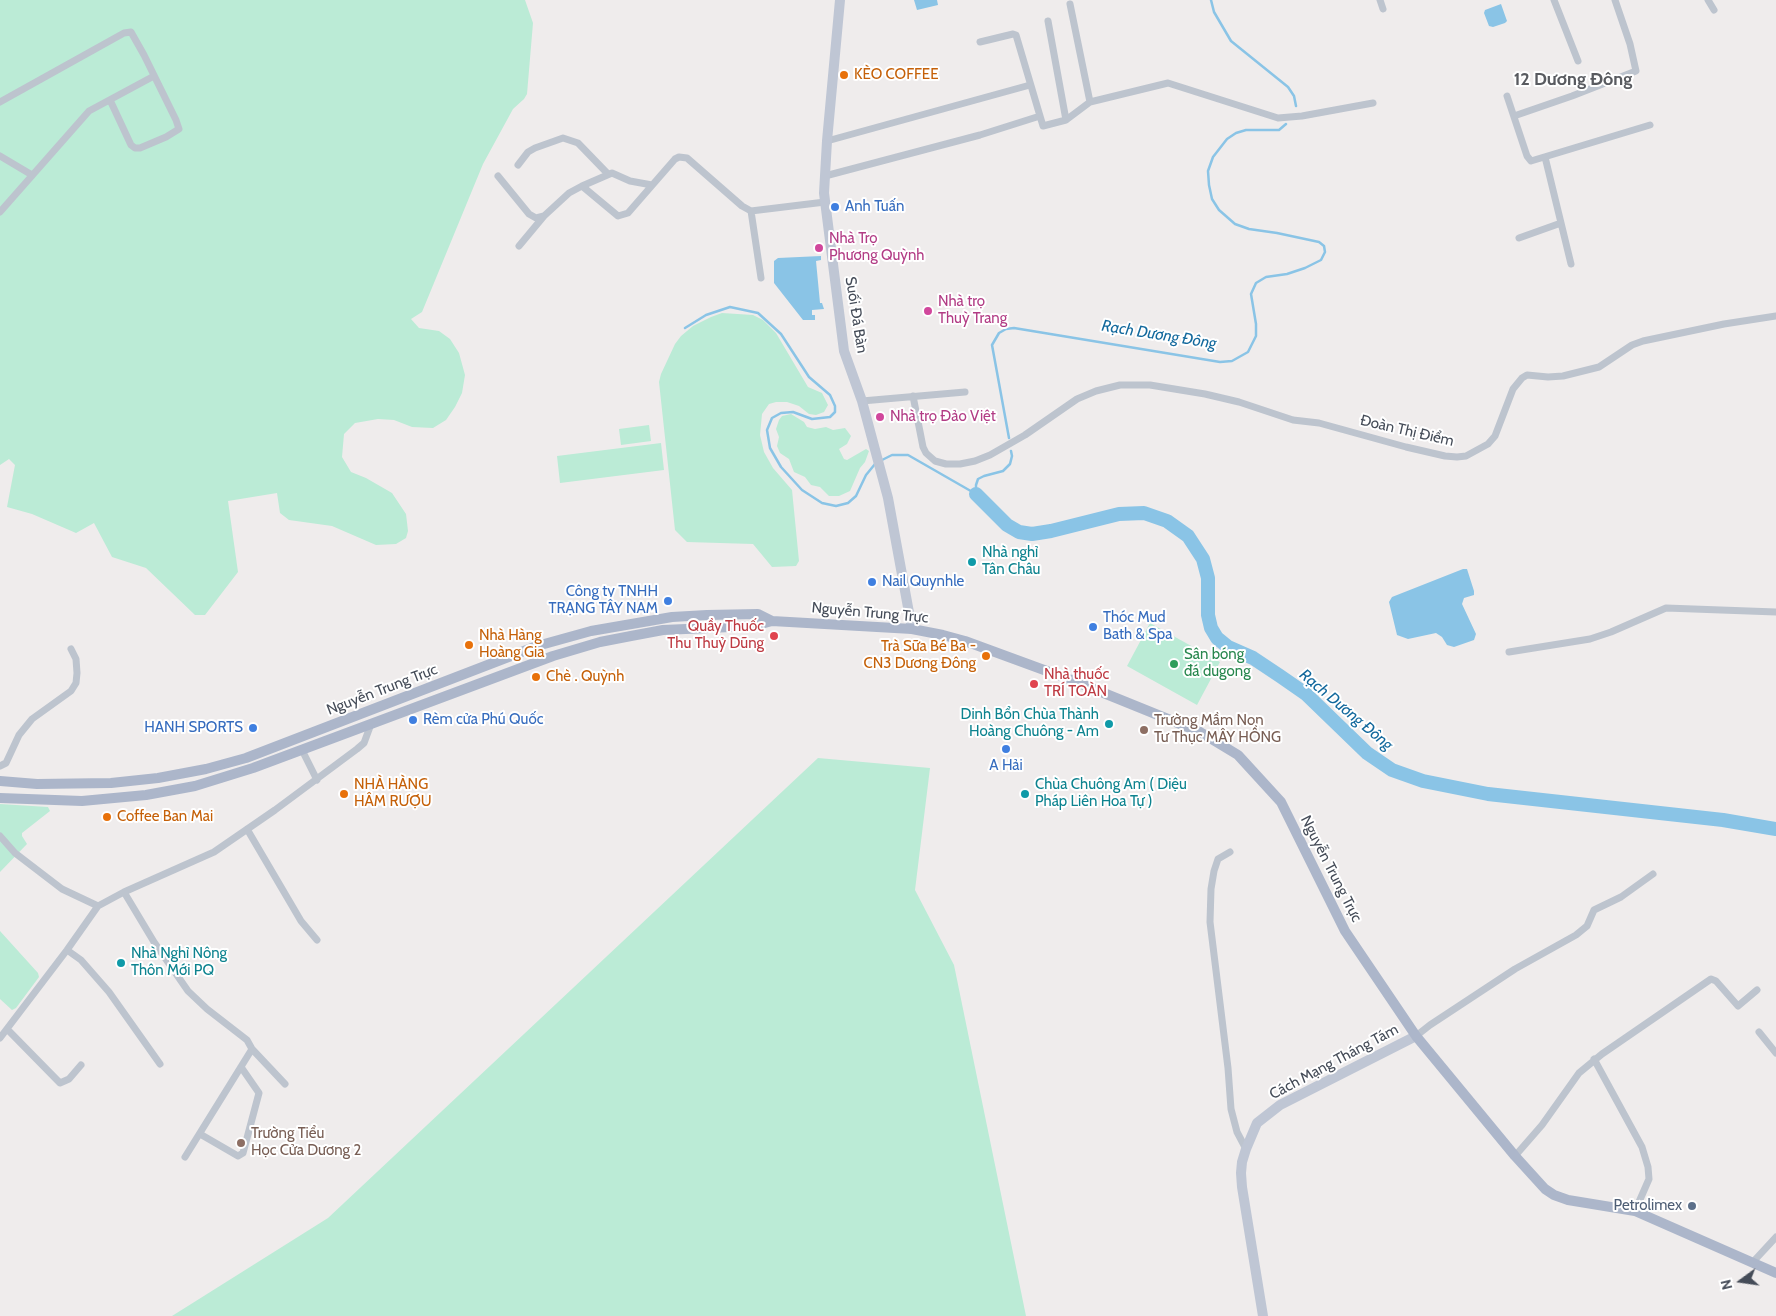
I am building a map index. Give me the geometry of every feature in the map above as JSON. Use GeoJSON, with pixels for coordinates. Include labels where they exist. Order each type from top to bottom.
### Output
{"type":"FeatureCollection","features":[{"type":"Feature","properties":{"kind":"main road","name":"Nguyễn Trung Trực"},"geometry":{"type":"LineString","coordinates":[[0,781],[38,784],[93,783],[158,778],[206,769],[246,758],[537,646],[590,631],[672,617],[707,615],[758,614],[772,621]]}},
{"type":"Feature","properties":{"kind":"main road","name":"Nguyễn Trung Trực"},"geometry":{"type":"LineString","coordinates":[[0,798],[82,801],[146,795],[195,786],[253,768],[553,656],[600,642],[663,630],[754,626],[772,621],[912,629],[943,635],[965,641],[1074,681],[1200,732],[1238,755],[1281,802],[1345,931],[1416,1036],[1514,1156],[1545,1189],[1554,1195],[1568,1200],[1635,1211],[1776,1273]]}},
{"type":"Feature","properties":{"kind":"main road"},"geometry":{"type":"LineString","coordinates":[[295,739],[302,750]]}},
{"type":"Feature","properties":{"kind":"street","name":"Suối Đá Bàn"},"geometry":{"type":"LineString","coordinates":[[840,0],[824,176],[825,202],[844,351],[862,401],[888,498],[912,629]]}},
{"type":"Feature","properties":{"kind":"street"},"geometry":{"type":"LineString","coordinates":[[1380,0],[1383,9]]}},
{"type":"Feature","properties":{"kind":"street"},"geometry":{"type":"LineString","coordinates":[[1554,0],[1578,61]]}},
{"type":"Feature","properties":{"kind":"street"},"geometry":{"type":"LineString","coordinates":[[1514,116],[1636,71],[1630,44],[1615,0]]}},
{"type":"Feature","properties":{"kind":"street"},"geometry":{"type":"LineString","coordinates":[[1708,0],[1714,10]]}},
{"type":"Feature","properties":{"kind":"street"},"geometry":{"type":"LineString","coordinates":[[1070,4],[1090,102]]}},
{"type":"Feature","properties":{"kind":"street"},"geometry":{"type":"LineString","coordinates":[[1048,21],[1066,120]]}},
{"type":"Feature","properties":{"kind":"street"},"geometry":{"type":"LineString","coordinates":[[0,102],[128,31],[133,33],[179,126],[175,132],[140,148],[135,148],[131,145],[110,100]]}},
{"type":"Feature","properties":{"kind":"street"},"geometry":{"type":"LineString","coordinates":[[980,42],[1013,34],[1016,35],[1043,126],[1066,120],[1090,102],[1168,83],[1278,118],[1302,116],[1373,103]]}},
{"type":"Feature","properties":{"kind":"street"},"geometry":{"type":"LineString","coordinates":[[0,212],[89,111],[154,76]]}},
{"type":"Feature","properties":{"kind":"street"},"geometry":{"type":"LineString","coordinates":[[827,141],[1030,85]]}},
{"type":"Feature","properties":{"kind":"street"},"geometry":{"type":"LineString","coordinates":[[1507,96],[1531,162],[1650,125]]}},
{"type":"Feature","properties":{"kind":"street"},"geometry":{"type":"LineString","coordinates":[[824,176],[980,135],[1040,116]]}},
{"type":"Feature","properties":{"kind":"street"},"geometry":{"type":"LineString","coordinates":[[518,165],[528,152],[534,148],[563,138],[578,143],[608,174],[652,185]]}},
{"type":"Feature","properties":{"kind":"street"},"geometry":{"type":"LineString","coordinates":[[582,186],[618,216],[628,213],[632,209],[675,158],[683,157],[687,158],[742,206],[751,211],[825,202]]}},
{"type":"Feature","properties":{"kind":"street"},"geometry":{"type":"LineString","coordinates":[[1545,158],[1571,264]]}},
{"type":"Feature","properties":{"kind":"street"},"geometry":{"type":"LineString","coordinates":[[2,160],[32,175]]}},
{"type":"Feature","properties":{"kind":"street"},"geometry":{"type":"LineString","coordinates":[[519,246],[544,216],[569,193],[608,174]]}},
{"type":"Feature","properties":{"kind":"street"},"geometry":{"type":"LineString","coordinates":[[498,176],[529,214],[536,218],[544,216]]}},
{"type":"Feature","properties":{"kind":"street"},"geometry":{"type":"LineString","coordinates":[[751,211],[761,278]]}},
{"type":"Feature","properties":{"kind":"street"},"geometry":{"type":"LineString","coordinates":[[1518,238],[1561,223]]}},
{"type":"Feature","properties":{"kind":"street","name":"Đoàn Thị Điểm"},"geometry":{"type":"LineString","coordinates":[[913,396],[923,447],[926,453],[935,461],[946,464],[975,461],[1025,435],[1077,399],[1096,391],[1120,385],[1150,385],[1231,400],[1293,420],[1319,423],[1445,456],[1466,456],[1488,444],[1494,436],[1514,389],[1522,378],[1527,375],[1548,377],[1578,372],[1599,367],[1643,340],[1776,316]]}},
{"type":"Feature","properties":{"kind":"street"},"geometry":{"type":"LineString","coordinates":[[862,401],[965,392]]}},
{"type":"Feature","properties":{"kind":"street"},"geometry":{"type":"LineString","coordinates":[[1509,652],[1590,639],[1666,608],[1776,612]]}},
{"type":"Feature","properties":{"kind":"street"},"geometry":{"type":"LineString","coordinates":[[0,766],[6,763],[19,735],[32,720],[71,691],[76,683],[76,659],[71,649]]}},
{"type":"Feature","properties":{"kind":"street"},"geometry":{"type":"LineString","coordinates":[[0,1038],[98,906],[124,892],[214,852],[317,780],[364,742],[371,724]]}},
{"type":"Feature","properties":{"kind":"street"},"geometry":{"type":"LineString","coordinates":[[302,750],[317,780]]}},
{"type":"Feature","properties":{"kind":"street"},"geometry":{"type":"LineString","coordinates":[[247,829],[301,921],[317,940]]}},
{"type":"Feature","properties":{"kind":"street"},"geometry":{"type":"LineString","coordinates":[[0,836],[15,853],[62,889],[98,906]]}},
{"type":"Feature","properties":{"kind":"street"},"geometry":{"type":"LineString","coordinates":[[1230,852],[1218,859],[1214,871],[1210,889],[1210,922],[1228,1068],[1231,1108],[1237,1132],[1246,1149]]}},
{"type":"Feature","properties":{"kind":"street"},"geometry":{"type":"LineString","coordinates":[[1416,1036],[1515,969],[1576,935],[1587,926],[1594,910],[1621,897],[1653,874]]}},
{"type":"Feature","properties":{"kind":"street"},"geometry":{"type":"LineString","coordinates":[[124,892],[150,936],[188,991],[207,1009],[247,1040],[285,1084]]}},
{"type":"Feature","properties":{"kind":"street"},"geometry":{"type":"LineString","coordinates":[[67,950],[81,960],[109,992],[160,1064]]}},
{"type":"Feature","properties":{"kind":"street"},"geometry":{"type":"LineString","coordinates":[[1514,1156],[1542,1125],[1579,1073],[1594,1060],[1711,979],[1716,981],[1738,1006],[1757,990]]}},
{"type":"Feature","properties":{"kind":"street"},"geometry":{"type":"LineString","coordinates":[[7,1029],[60,1083],[69,1079],[81,1065]]}},
{"type":"Feature","properties":{"kind":"street"},"geometry":{"type":"LineString","coordinates":[[1759,1032],[1776,1053]]}},
{"type":"Feature","properties":{"kind":"street","name":"Cách Mạng Tháng Tám"},"geometry":{"type":"LineString","coordinates":[[1263,1316],[1242,1187],[1242,1162],[1257,1123],[1280,1105],[1416,1036]]}},
{"type":"Feature","properties":{"kind":"street"},"geometry":{"type":"LineString","coordinates":[[185,1157],[252,1048]]}},
{"type":"Feature","properties":{"kind":"street"},"geometry":{"type":"LineString","coordinates":[[1594,1060],[1642,1147],[1648,1167],[1649,1178],[1635,1211]]}},
{"type":"Feature","properties":{"kind":"street"},"geometry":{"type":"LineString","coordinates":[[200,1134],[238,1156],[243,1153],[259,1093],[241,1067]]}},
{"type":"Feature","properties":{"kind":"street"},"geometry":{"type":"LineString","coordinates":[[1752,1263],[1776,1237]]}},
{"type":"Feature","properties":{"kind":"green space"},"geometry":{"type":"Polygon","coordinates":[[[0,0],[525,0],[533,23],[527,94],[513,109],[483,164],[422,312],[411,319],[419,328],[439,331],[450,339],[459,353],[465,375],[462,393],[446,420],[433,428],[412,427],[394,420],[378,419],[355,423],[344,434],[342,457],[351,472],[392,493],[406,514],[408,531],[406,538],[396,544],[376,545],[332,526],[289,520],[280,513],[277,493],[228,501],[238,572],[205,615],[195,615],[146,568],[112,557],[94,523],[76,533],[32,514],[7,507],[15,465],[9,459],[0,465],[0,0]]]}},
{"type":"Feature","properties":{"kind":"green space"},"geometry":{"type":"Polygon","coordinates":[[[722,313],[753,315],[763,320],[776,333],[808,387],[822,393],[828,405],[824,412],[816,415],[809,414],[799,406],[787,402],[776,402],[769,404],[762,414],[760,435],[764,452],[773,468],[792,490],[799,561],[796,566],[772,567],[753,544],[687,542],[675,530],[659,382],[675,344],[681,336],[693,326],[722,313]]]}},
{"type":"Feature","properties":{"kind":"green space"},"geometry":{"type":"Polygon","coordinates":[[[791,414],[804,422],[807,427],[815,429],[826,427],[833,430],[845,428],[851,436],[847,444],[839,449],[844,459],[847,460],[866,449],[869,451],[850,491],[839,496],[829,496],[820,487],[811,485],[805,477],[794,472],[789,459],[780,453],[777,446],[779,437],[776,429],[782,416],[791,414]]]}},
{"type":"Feature","properties":{"kind":"green space"},"geometry":{"type":"Polygon","coordinates":[[[649,425],[651,441],[621,445],[619,429],[649,425]]]}},
{"type":"Feature","properties":{"kind":"green space"},"geometry":{"type":"Polygon","coordinates":[[[661,443],[664,470],[560,483],[557,456],[661,443]]]}},
{"type":"Feature","properties":{"kind":"green space","name":"Sân bóng đá dugong"},"geometry":{"type":"Polygon","coordinates":[[[1150,623],[1220,662],[1197,705],[1127,666],[1150,623]]]}},
{"type":"Feature","properties":{"kind":"green space"},"geometry":{"type":"Polygon","coordinates":[[[818,758],[930,768],[915,890],[954,965],[1026,1316],[172,1316],[328,1218],[818,758]]]}},
{"type":"Feature","properties":{"kind":"green space"},"geometry":{"type":"Polygon","coordinates":[[[0,804],[48,807],[50,811],[22,833],[27,844],[0,872],[0,804]]]}},
{"type":"Feature","properties":{"kind":"green space"},"geometry":{"type":"Polygon","coordinates":[[[0,931],[38,973],[39,977],[16,1008],[12,1010],[0,999],[0,931]]]}},
{"type":"Feature","properties":{"kind":"water"},"geometry":{"type":"Polygon","coordinates":[[[914,0],[937,0],[938,5],[917,10],[914,0]]]}},
{"type":"Feature","properties":{"kind":"water"},"geometry":{"type":"Polygon","coordinates":[[[1501,4],[1507,21],[1493,27],[1489,26],[1484,13],[1485,10],[1501,4]]]}},
{"type":"Feature","properties":{"kind":"water"},"geometry":{"type":"Polygon","coordinates":[[[821,256],[821,260],[816,261],[820,303],[822,303],[824,309],[812,310],[815,320],[803,320],[774,283],[774,261],[778,258],[821,256]]]}},
{"type":"Feature","properties":{"kind":"water"},"geometry":{"type":"Polygon","coordinates":[[[1467,569],[1474,591],[1474,595],[1464,598],[1462,604],[1476,634],[1474,640],[1454,647],[1447,645],[1442,637],[1436,633],[1408,639],[1397,635],[1389,602],[1392,597],[1467,569]]]}},
{"type":"Feature","properties":{"kind":"waterway","name":"Rạch Dương Đông"},"geometry":{"type":"LineString","coordinates":[[1211,0],[1214,12],[1231,41],[1288,87],[1294,96],[1296,106]]}},
{"type":"Feature","properties":{"kind":"waterway","name":"Rạch Dương Đông"},"geometry":{"type":"LineString","coordinates":[[1009,438],[992,345],[999,333],[1006,329],[1014,328],[1220,362],[1232,361],[1248,352],[1256,336],[1251,294],[1256,283],[1266,277],[1287,274],[1321,260],[1325,252],[1324,246],[1319,242],[1249,229],[1235,224],[1219,210],[1212,199],[1208,171],[1213,157],[1227,139],[1236,133],[1246,130],[1279,130],[1286,124]]}},
{"type":"Feature","properties":{"kind":"waterway"},"geometry":{"type":"LineString","coordinates":[[685,328],[706,315],[730,307],[758,313],[781,334],[809,377],[830,395],[835,406],[835,412],[830,417],[812,419],[793,412],[781,413],[772,418],[767,430],[770,448],[781,467],[802,490],[822,503],[836,506],[848,503],[856,496],[866,475],[875,464]]}},
{"type":"Feature","properties":{"kind":"waterway","name":"Rạch Dương Đông"},"geometry":{"type":"LineString","coordinates":[[976,494],[978,479],[1003,471],[1010,464],[1011,451]]}},
{"type":"Feature","properties":{"kind":"waterway"},"geometry":{"type":"LineString","coordinates":[[882,460],[892,455],[908,455],[976,494]]}},
{"type":"Feature","properties":{"kind":"waterway","name":"Rạch Dương Đông"},"geometry":{"type":"LineString","coordinates":[[976,494],[1007,525],[1019,532],[1032,534],[1119,514],[1144,513],[1167,521],[1188,536],[1203,559],[1208,578],[1208,615],[1211,628],[1217,638],[1228,647],[1253,658],[1306,694],[1367,753],[1392,770],[1423,781],[1488,794],[1723,820],[1776,829]]}},
{"type":"Feature","properties":{"kind":"place","name":"KÈO COFFEE"},"geometry":{"type":"Point","coordinates":[844,75]}},
{"type":"Feature","properties":{"kind":"place","name":"Anh Tuấn"},"geometry":{"type":"Point","coordinates":[835,207]}},
{"type":"Feature","properties":{"kind":"place","name":"Nhà Trọ Phương Quỳnh"},"geometry":{"type":"Point","coordinates":[819,248]}},
{"type":"Feature","properties":{"kind":"place","name":"Nhà trọ Thuỳ Trang"},"geometry":{"type":"Point","coordinates":[928,311]}},
{"type":"Feature","properties":{"kind":"place","name":"Nhà trọ Đảo Việt"},"geometry":{"type":"Point","coordinates":[880,417]}},
{"type":"Feature","properties":{"kind":"place","name":"Nhà nghỉ Tân Châu"},"geometry":{"type":"Point","coordinates":[972,562]}},
{"type":"Feature","properties":{"kind":"place","name":"Nail Quynhle"},"geometry":{"type":"Point","coordinates":[872,582]}},
{"type":"Feature","properties":{"kind":"place","name":"Công ty TNHH TRẠNG TÂY NAM"},"geometry":{"type":"Point","coordinates":[668,601]}},
{"type":"Feature","properties":{"kind":"place","name":"Thóc Mud Bath & Spa"},"geometry":{"type":"Point","coordinates":[1093,627]}},
{"type":"Feature","properties":{"kind":"place","name":"Quầy Thuốc Thu Thuỷ Dũng"},"geometry":{"type":"Point","coordinates":[774,636]}},
{"type":"Feature","properties":{"kind":"place","name":"Nhà Hàng Hoàng Gia"},"geometry":{"type":"Point","coordinates":[469,645]}},
{"type":"Feature","properties":{"kind":"place","name":"Trà Sữa Bé Ba - CN3 Dương Đông"},"geometry":{"type":"Point","coordinates":[986,656]}},
{"type":"Feature","properties":{"kind":"place","name":"Sân bóng đá dugong"},"geometry":{"type":"Point","coordinates":[1174,664]}},
{"type":"Feature","properties":{"kind":"place","name":"Chè . Quỳnh"},"geometry":{"type":"Point","coordinates":[536,677]}},
{"type":"Feature","properties":{"kind":"place","name":"Nhà thuốc TRÍ TOÀN"},"geometry":{"type":"Point","coordinates":[1034,684]}},
{"type":"Feature","properties":{"kind":"place","name":"Rèm cửa Phú Quốc"},"geometry":{"type":"Point","coordinates":[413,720]}},
{"type":"Feature","properties":{"kind":"place","name":"Dinh Bổn Chùa Thành Hoàng Chuông - Am"},"geometry":{"type":"Point","coordinates":[1109,724]}},
{"type":"Feature","properties":{"kind":"place","name":"HANH SPORTS"},"geometry":{"type":"Point","coordinates":[253,728]}},
{"type":"Feature","properties":{"kind":"place","name":"Trường Mầm Non Tư Thục MÂY HỒNG"},"geometry":{"type":"Point","coordinates":[1144,730]}},
{"type":"Feature","properties":{"kind":"place","name":"A Hải"},"geometry":{"type":"Point","coordinates":[1006,749]}},
{"type":"Feature","properties":{"kind":"place","name":"NHÀ HÀNG HÂM RƯỢU"},"geometry":{"type":"Point","coordinates":[344,794]}},
{"type":"Feature","properties":{"kind":"place","name":"Chùa Chuông Am ( Diệu Pháp Liên Hoa Tự )"},"geometry":{"type":"Point","coordinates":[1025,794]}},
{"type":"Feature","properties":{"kind":"place","name":"Coffee Ban Mai"},"geometry":{"type":"Point","coordinates":[107,817]}},
{"type":"Feature","properties":{"kind":"place","name":"Nhà Nghỉ Nông Thôn Mới PQ"},"geometry":{"type":"Point","coordinates":[121,963]}},
{"type":"Feature","properties":{"kind":"place","name":"Trường Tiểu Học Cửa Dương 2"},"geometry":{"type":"Point","coordinates":[241,1143]}},
{"type":"Feature","properties":{"kind":"place","name":"Petrolimex"},"geometry":{"type":"Point","coordinates":[1692,1206]}},
{"type":"Feature","properties":{"kind":"district","name":"12 Dương Đông"},"geometry":{"type":"Point","coordinates":[1573,80]}}]}
